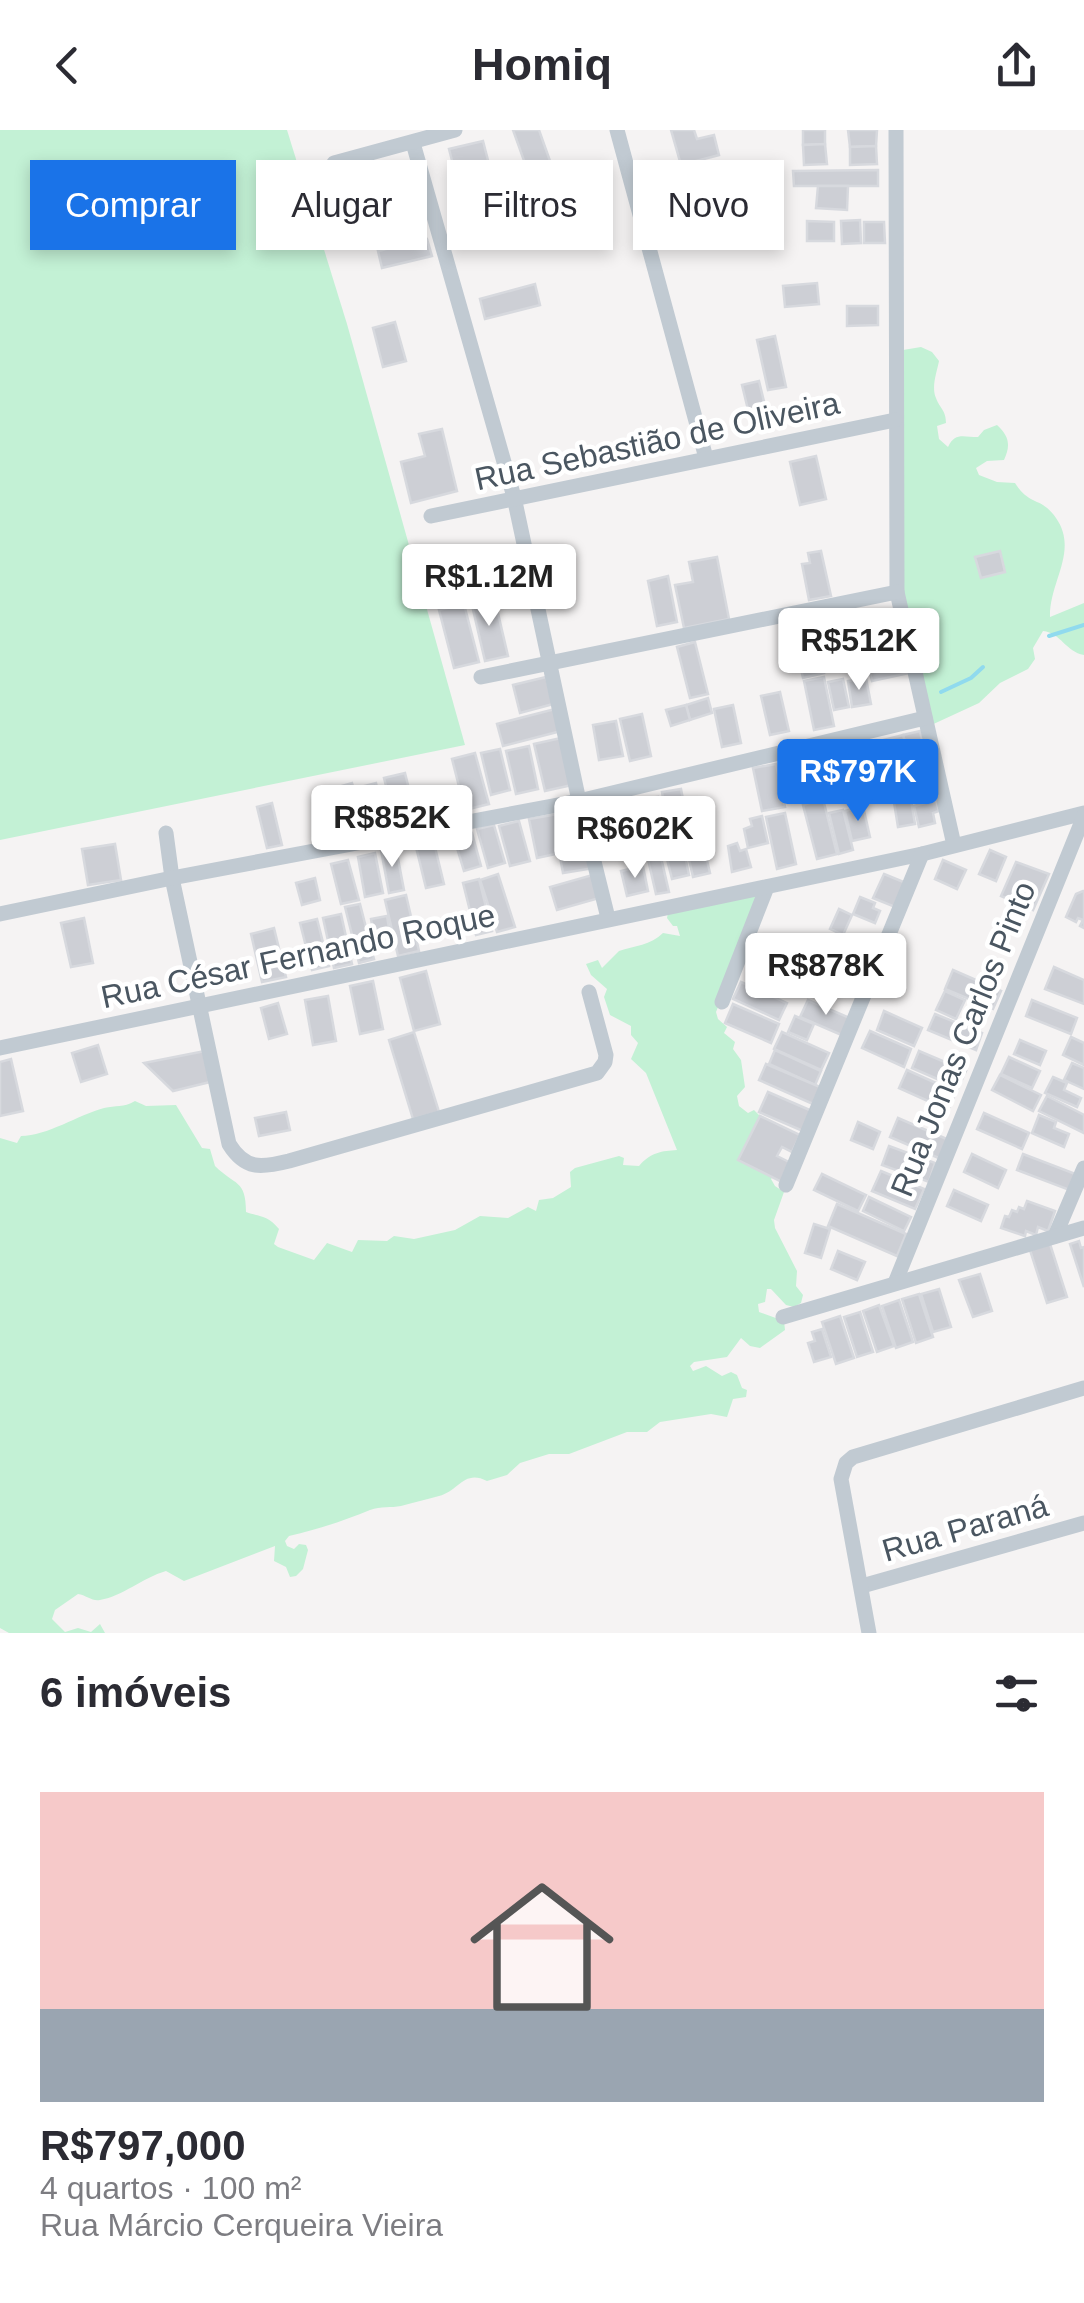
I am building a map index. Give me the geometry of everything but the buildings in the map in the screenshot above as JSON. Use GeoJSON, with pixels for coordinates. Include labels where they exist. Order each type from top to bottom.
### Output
{"type":"FeatureCollection","features":[{"type":"Feature","properties":{"kind":"street"},"geometry":{"type":"LineString","coordinates":[[346,160],[455,130]]}},
{"type":"Feature","properties":{"kind":"street"},"geometry":{"type":"LineString","coordinates":[[617,130],[706,458]]}},
{"type":"Feature","properties":{"kind":"street"},"geometry":{"type":"LineString","coordinates":[[896,130],[897,592],[954,845]]}},
{"type":"Feature","properties":{"kind":"street"},"geometry":{"type":"LineString","coordinates":[[412,143],[514,497],[608,918]]}},
{"type":"Feature","properties":{"kind":"street","name":"Rua Sebastião de Oliveira"},"geometry":{"type":"LineString","coordinates":[[431,516],[895,420]]}},
{"type":"Feature","properties":{"kind":"street"},"geometry":{"type":"LineString","coordinates":[[480,677],[897,592]]}},
{"type":"Feature","properties":{"kind":"street"},"geometry":{"type":"LineString","coordinates":[[0,914],[579,800],[925,718]]}},
{"type":"Feature","properties":{"kind":"street","name":"Rua César Fernando Roque"},"geometry":{"type":"LineString","coordinates":[[0,1048],[922,854],[1084,814]]}},
{"type":"Feature","properties":{"kind":"street","name":"Rua Jonas Carlos Pinto"},"geometry":{"type":"LineString","coordinates":[[895,1283],[1080,842],[1084,814]]}},
{"type":"Feature","properties":{"kind":"street"},"geometry":{"type":"LineString","coordinates":[[166,833],[172,878],[229,1144],[238,1159],[268,1166],[591,1076],[601,1070],[606,1055],[590,992]]}},
{"type":"Feature","properties":{"kind":"street"},"geometry":{"type":"LineString","coordinates":[[786,1185],[922,854]]}},
{"type":"Feature","properties":{"kind":"street"},"geometry":{"type":"LineString","coordinates":[[722,1002],[767,887]]}},
{"type":"Feature","properties":{"kind":"street"},"geometry":{"type":"LineString","coordinates":[[1056,1236],[1084,1168]]}},
{"type":"Feature","properties":{"kind":"street"},"geometry":{"type":"LineString","coordinates":[[783,1317],[1084,1228]]}},
{"type":"Feature","properties":{"kind":"street"},"geometry":{"type":"LineString","coordinates":[[869,1633],[841,1478],[846,1463],[852,1457],[1084,1388]]}},
{"type":"Feature","properties":{"kind":"street","name":"Rua Paraná"},"geometry":{"type":"LineString","coordinates":[[862,1586],[1084,1522]]}},
{"type":"Feature","properties":{"kind":"green space"},"geometry":{"type":"Polygon","coordinates":[[[0,130],[287,130],[296,160],[256,160],[256,250],[324,250],[465,745],[0,840],[0,130]]]}},
{"type":"Feature","properties":{"kind":"green space"},"geometry":{"type":"Polygon","coordinates":[[[921,347],[939,361],[934,389],[946,423],[937,426],[939,439],[948,447],[957,437],[978,437],[997,425],[1008,441],[1006,455],[1004,460],[987,461],[976,468],[979,475],[1015,483],[1026,496],[1051,511],[1062,530],[1064,555],[1050,617],[1084,603],[1084,655],[1043,631],[1033,648],[1035,659],[1028,669],[1000,683],[979,703],[927,727],[897,592],[903,350],[921,347]]]}},
{"type":"Feature","properties":{"kind":"green space"},"geometry":{"type":"Polygon","coordinates":[[[767,887],[716,1012],[741,1060],[745,1087],[737,1096],[739,1106],[748,1113],[754,1110],[763,1119],[775,1174],[771,1179],[784,1192],[775,1228],[797,1271],[796,1286],[803,1295],[801,1303],[794,1307],[767,1289],[765,1302],[758,1304],[759,1312],[784,1321],[785,1330],[760,1348],[741,1338],[727,1357],[690,1366],[693,1371],[706,1366],[722,1376],[731,1372],[737,1375],[742,1388],[747,1390],[746,1397],[733,1399],[727,1417],[711,1414],[660,1422],[647,1432],[627,1432],[569,1454],[549,1454],[520,1463],[507,1475],[487,1481],[467,1479],[439,1496],[374,1509],[289,1536],[287,1546],[294,1549],[299,1544],[306,1545],[308,1550],[303,1569],[296,1576],[290,1577],[286,1567],[274,1561],[275,1546],[184,1581],[166,1571],[108,1598],[95,1600],[78,1594],[55,1610],[52,1619],[65,1632],[78,1628],[91,1632],[100,1624],[105,1633],[9,1633],[0,1628],[0,1138],[17,1143],[21,1136],[41,1133],[94,1111],[135,1101],[146,1106],[176,1105],[202,1148],[210,1149],[215,1166],[241,1188],[246,1212],[267,1219],[279,1229],[274,1244],[314,1260],[327,1243],[352,1252],[358,1240],[387,1241],[394,1236],[414,1239],[455,1230],[480,1216],[508,1218],[528,1207],[536,1211],[539,1200],[553,1198],[571,1187],[570,1172],[575,1168],[619,1156],[624,1158],[623,1165],[639,1166],[657,1153],[677,1150],[646,1073],[631,1059],[638,1043],[631,1035],[631,1026],[610,1015],[604,997],[607,989],[591,975],[586,964],[598,960],[602,968],[619,951],[648,943],[663,933],[680,936],[677,926],[667,918],[668,913],[767,887]]]}},
{"type":"Feature","properties":{"kind":"waterway"},"geometry":{"type":"LineString","coordinates":[[1049,636],[1084,625]]}},
{"type":"Feature","properties":{"kind":"waterway"},"geometry":{"type":"LineString","coordinates":[[941,692],[971,678],[983,667]]}}]}
